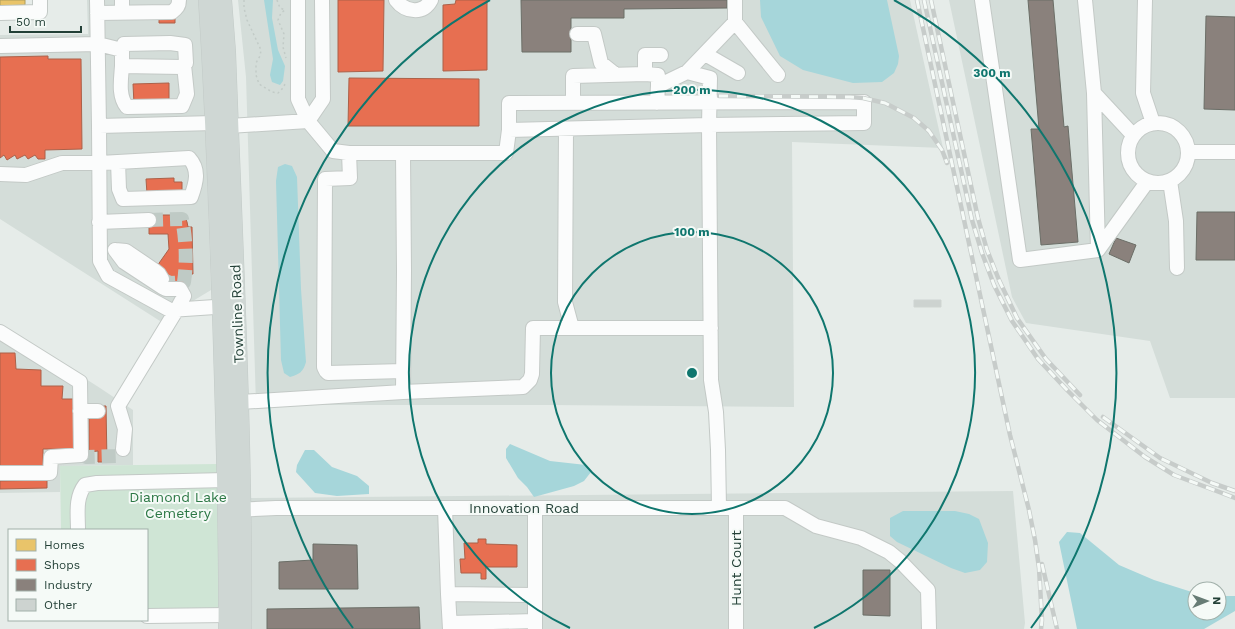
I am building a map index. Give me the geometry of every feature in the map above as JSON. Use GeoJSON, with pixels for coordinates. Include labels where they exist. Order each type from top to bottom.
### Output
{"type":"FeatureCollection","features":[{"type":"Feature","properties":{"kind":"main road","name":"Townline Road"},"geometry":{"type":"LineString","coordinates":[[207,0],[222,125],[228,306],[226,480],[234,510],[243,629]]}},
{"type":"Feature","properties":{"kind":"main road","name":"Townline Road"},"geometry":{"type":"LineString","coordinates":[[222,125],[227,52],[223,0]]}},
{"type":"Feature","properties":{"kind":"main road","name":"Townline Road"},"geometry":{"type":"LineString","coordinates":[[227,622],[240,402],[228,306]]}},
{"type":"Feature","properties":{"kind":"street"},"geometry":{"type":"LineString","coordinates":[[0,13],[40,12],[40,0]]}},
{"type":"Feature","properties":{"kind":"street"},"geometry":{"type":"LineString","coordinates":[[179,0],[177,8],[172,12],[122,6],[97,7],[100,126],[100,261],[108,276],[170,310],[228,306]]}},
{"type":"Feature","properties":{"kind":"street"},"geometry":{"type":"LineString","coordinates":[[298,0],[298,99],[308,121],[333,151],[349,153],[403,154],[506,153],[509,130],[509,103],[864,102],[864,123],[509,130]]}},
{"type":"Feature","properties":{"kind":"street"},"geometry":{"type":"LineString","coordinates":[[308,121],[323,99],[322,0]]}},
{"type":"Feature","properties":{"kind":"street"},"geometry":{"type":"LineString","coordinates":[[396,0],[400,6],[413,11],[425,7],[431,0]]}},
{"type":"Feature","properties":{"kind":"street"},"geometry":{"type":"LineString","coordinates":[[735,0],[735,22],[778,75]]}},
{"type":"Feature","properties":{"kind":"street"},"geometry":{"type":"LineString","coordinates":[[982,0],[1020,260],[1098,250],[1147,182]]}},
{"type":"Feature","properties":{"kind":"street"},"geometry":{"type":"LineString","coordinates":[[1085,0],[1094,93],[1098,250]]}},
{"type":"Feature","properties":{"kind":"street"},"geometry":{"type":"LineString","coordinates":[[1145,0],[1143,93],[1153,123]]}},
{"type":"Feature","properties":{"kind":"street"},"geometry":{"type":"LineString","coordinates":[[658,86],[687,72],[735,22]]}},
{"type":"Feature","properties":{"kind":"street"},"geometry":{"type":"LineString","coordinates":[[577,34],[594,34],[600,63],[616,75]]}},
{"type":"Feature","properties":{"kind":"street"},"geometry":{"type":"LineString","coordinates":[[170,43],[185,45],[186,63],[184,65],[187,94],[182,106],[127,108],[122,102],[122,50],[124,44],[170,43]]}},
{"type":"Feature","properties":{"kind":"street"},"geometry":{"type":"LineString","coordinates":[[0,46],[98,44],[122,50]]}},
{"type":"Feature","properties":{"kind":"street"},"geometry":{"type":"LineString","coordinates":[[705,54],[738,73]]}},
{"type":"Feature","properties":{"kind":"street"},"geometry":{"type":"LineString","coordinates":[[645,74],[646,55],[661,55]]}},
{"type":"Feature","properties":{"kind":"street"},"geometry":{"type":"LineString","coordinates":[[122,66],[182,67],[184,65]]}},
{"type":"Feature","properties":{"kind":"street"},"geometry":{"type":"LineString","coordinates":[[687,72],[710,78],[709,125],[712,380],[716,412],[719,508]]}},
{"type":"Feature","properties":{"kind":"street"},"geometry":{"type":"LineString","coordinates":[[573,103],[573,76],[645,74],[658,75],[658,102]]}},
{"type":"Feature","properties":{"kind":"street"},"geometry":{"type":"LineString","coordinates":[[1094,93],[1133,135]]}},
{"type":"Feature","properties":{"kind":"street"},"geometry":{"type":"LineString","coordinates":[[100,126],[222,125],[308,121]]}},
{"type":"Feature","properties":{"kind":"street"},"geometry":{"type":"LineString","coordinates":[[1153,123],[1168,124],[1176,129],[1182,136],[1188,152],[1184,167],[1180,173],[1163,183],[1147,182],[1136,174],[1131,168],[1127,154],[1133,135],[1140,129],[1153,123]]}},
{"type":"Feature","properties":{"kind":"street"},"geometry":{"type":"LineString","coordinates":[[566,129],[565,302],[572,328]]}},
{"type":"Feature","properties":{"kind":"street"},"geometry":{"type":"LineString","coordinates":[[1188,152],[1235,152]]}},
{"type":"Feature","properties":{"kind":"street"},"geometry":{"type":"LineString","coordinates":[[349,153],[350,178],[325,179],[324,367],[328,373],[403,371]]}},
{"type":"Feature","properties":{"kind":"street"},"geometry":{"type":"LineString","coordinates":[[403,154],[403,392]]}},
{"type":"Feature","properties":{"kind":"street"},"geometry":{"type":"LineString","coordinates":[[0,174],[26,175],[62,163],[100,163],[189,158],[195,164],[196,182],[191,197],[123,199],[119,189],[118,162]]}},
{"type":"Feature","properties":{"kind":"street"},"geometry":{"type":"LineString","coordinates":[[1170,180],[1176,221],[1177,268]]}},
{"type":"Feature","properties":{"kind":"street"},"geometry":{"type":"LineString","coordinates":[[99,222],[149,220]]}},
{"type":"Feature","properties":{"kind":"street"},"geometry":{"type":"LineString","coordinates":[[99,252],[116,250],[157,277]]}},
{"type":"Feature","properties":{"kind":"street"},"geometry":{"type":"LineString","coordinates":[[80,411],[108,411],[118,406],[178,309],[184,296],[180,289],[166,289],[124,262],[116,250]]}},
{"type":"Feature","properties":{"kind":"street"},"geometry":{"type":"LineString","coordinates":[[240,402],[403,392],[523,387],[530,380],[532,374],[533,328],[711,328]]}},
{"type":"Feature","properties":{"kind":"street"},"geometry":{"type":"LineString","coordinates":[[0,332],[80,382],[81,455],[51,457],[50,473],[0,474]]}},
{"type":"Feature","properties":{"kind":"street"},"geometry":{"type":"LineString","coordinates":[[108,411],[125,429],[123,449]]}},
{"type":"Feature","properties":{"kind":"street"},"geometry":{"type":"LineString","coordinates":[[78,529],[78,504],[80,492],[85,485],[97,483],[226,480]]}},
{"type":"Feature","properties":{"kind":"street","name":"Innovation Road"},"geometry":{"type":"LineString","coordinates":[[234,510],[276,508],[785,508],[816,526],[861,538],[889,552],[900,561],[928,590],[929,629]]}},
{"type":"Feature","properties":{"kind":"street"},"geometry":{"type":"LineString","coordinates":[[445,508],[450,626],[535,625],[535,508]]}},
{"type":"Feature","properties":{"kind":"street","name":"Hunt Court"},"geometry":{"type":"LineString","coordinates":[[736,508],[736,629]]}},
{"type":"Feature","properties":{"kind":"street"},"geometry":{"type":"LineString","coordinates":[[448,594],[535,595]]}},
{"type":"Feature","properties":{"kind":"street"},"geometry":{"type":"LineString","coordinates":[[148,616],[227,622]]}},
{"type":"Feature","properties":{"kind":"path"},"geometry":{"type":"LineString","coordinates":[[244,0],[247,20],[261,50],[260,56],[256,63],[256,75],[259,84],[272,92],[278,93],[284,87],[286,82]]}},
{"type":"Feature","properties":{"kind":"path"},"geometry":{"type":"LineString","coordinates":[[277,0],[280,8],[285,10],[281,13],[278,20],[284,34],[283,47],[287,64]]}},
{"type":"Feature","properties":{"kind":"shaded area"},"geometry":{"type":"Polygon","coordinates":[[[87,0],[201,0],[211,290],[160,321],[0,219],[0,35],[88,34],[87,0]]]}},
{"type":"Feature","properties":{"kind":"shaded area"},"geometry":{"type":"Polygon","coordinates":[[[238,0],[910,0],[943,148],[792,142],[794,407],[256,405],[246,77],[238,0]]]}},
{"type":"Feature","properties":{"kind":"shaded area"},"geometry":{"type":"Polygon","coordinates":[[[949,0],[1235,0],[1235,398],[1170,398],[1150,341],[1026,323],[1012,297],[949,0]]]}},
{"type":"Feature","properties":{"kind":"shaded area"},"geometry":{"type":"Polygon","coordinates":[[[0,324],[133,410],[133,465],[60,466],[60,492],[0,493],[0,324]]]}},
{"type":"Feature","properties":{"kind":"shaded area"},"geometry":{"type":"Polygon","coordinates":[[[1013,491],[1025,623],[1024,629],[250,629],[250,498],[1013,491]]]}},
{"type":"Feature","properties":{"kind":"green space","name":"Diamond Lake Cemetery"},"geometry":{"type":"Polygon","coordinates":[[[217,464],[219,618],[148,619],[148,529],[61,529],[60,466],[217,464]]]}},
{"type":"Feature","properties":{"kind":"water"},"geometry":{"type":"Polygon","coordinates":[[[264,0],[273,0],[272,18],[278,50],[285,66],[283,81],[280,85],[272,82],[270,75],[273,59],[264,0]]]}},
{"type":"Feature","properties":{"kind":"water"},"geometry":{"type":"Polygon","coordinates":[[[760,0],[887,0],[899,56],[898,64],[894,73],[882,82],[853,83],[803,70],[780,56],[761,17],[760,0]]]}},
{"type":"Feature","properties":{"kind":"water"},"geometry":{"type":"Polygon","coordinates":[[[285,164],[292,166],[297,177],[301,289],[306,362],[301,372],[290,377],[284,373],[281,360],[276,181],[278,167],[285,164]]]}},
{"type":"Feature","properties":{"kind":"water"},"geometry":{"type":"Polygon","coordinates":[[[510,444],[550,461],[586,465],[591,472],[584,481],[574,486],[534,497],[518,478],[506,458],[506,449],[510,444]]]}},
{"type":"Feature","properties":{"kind":"water"},"geometry":{"type":"Polygon","coordinates":[[[305,450],[314,450],[332,467],[357,476],[369,486],[369,494],[337,496],[315,493],[296,472],[297,465],[305,450]]]}},
{"type":"Feature","properties":{"kind":"water"},"geometry":{"type":"Polygon","coordinates":[[[903,511],[955,511],[969,514],[979,519],[988,543],[987,562],[980,570],[965,573],[951,568],[897,542],[890,536],[890,518],[903,511]]]}},
{"type":"Feature","properties":{"kind":"water"},"geometry":{"type":"Polygon","coordinates":[[[1067,532],[1080,533],[1119,565],[1154,580],[1187,590],[1187,621],[1218,621],[1204,629],[1077,629],[1059,542],[1067,532]]]}},
{"type":"Feature","properties":{"kind":"water"},"geometry":{"type":"Polygon","coordinates":[[[1227,596],[1235,596],[1235,611],[1227,616],[1227,596]]]}},
{"type":"Feature","properties":{"kind":"building: Homes"},"geometry":{"type":"Polygon","coordinates":[[[0,0],[25,0],[25,5],[0,6],[0,0]]]}},
{"type":"Feature","properties":{"kind":"building: Shops"},"geometry":{"type":"Polygon","coordinates":[[[338,0],[384,0],[383,71],[338,72],[338,0]]]}},
{"type":"Feature","properties":{"kind":"building: Shops"},"geometry":{"type":"Polygon","coordinates":[[[456,0],[487,0],[487,70],[443,71],[443,5],[455,4],[456,0]]]}},
{"type":"Feature","properties":{"kind":"building: Shops"},"geometry":{"type":"Polygon","coordinates":[[[159,15],[175,15],[175,23],[159,23],[159,15]]]}},
{"type":"Feature","properties":{"kind":"building: Shops"},"geometry":{"type":"Polygon","coordinates":[[[48,56],[48,59],[81,59],[82,149],[45,150],[45,159],[38,159],[35,155],[28,159],[25,155],[17,159],[15,155],[7,160],[4,155],[0,158],[0,57],[48,56]]]}},
{"type":"Feature","properties":{"kind":"building: Shops"},"geometry":{"type":"Polygon","coordinates":[[[349,78],[479,79],[479,126],[348,126],[349,78]]]}},
{"type":"Feature","properties":{"kind":"building: Shops"},"geometry":{"type":"Polygon","coordinates":[[[169,83],[169,103],[134,104],[133,84],[169,83]]]}},
{"type":"Feature","properties":{"kind":"building: Shops"},"geometry":{"type":"Polygon","coordinates":[[[174,178],[174,182],[182,182],[182,193],[147,194],[146,179],[174,178]]]}},
{"type":"Feature","properties":{"kind":"building: Shops"},"geometry":{"type":"Polygon","coordinates":[[[149,215],[181,215],[185,217],[188,227],[192,227],[193,274],[188,274],[186,284],[181,286],[150,276],[169,249],[168,234],[149,234],[149,215]]]}},
{"type":"Feature","properties":{"kind":"building: Shops"},"geometry":{"type":"Polygon","coordinates":[[[0,353],[15,353],[16,369],[41,370],[41,386],[63,386],[62,399],[74,399],[75,449],[43,449],[43,466],[0,467],[0,353]]]}},
{"type":"Feature","properties":{"kind":"building: Shops"},"geometry":{"type":"Polygon","coordinates":[[[97,406],[106,406],[107,462],[98,462],[98,451],[89,452],[89,417],[97,406]]]}},
{"type":"Feature","properties":{"kind":"building: Shops"},"geometry":{"type":"Polygon","coordinates":[[[47,480],[47,488],[0,489],[0,481],[47,480]]]}},
{"type":"Feature","properties":{"kind":"building: Shops"},"geometry":{"type":"Polygon","coordinates":[[[478,539],[486,539],[486,544],[517,545],[517,567],[486,567],[486,579],[481,579],[481,573],[461,573],[460,559],[465,559],[464,543],[478,543],[478,539]]]}},
{"type":"Feature","properties":{"kind":"building: Industry"},"geometry":{"type":"Polygon","coordinates":[[[521,0],[727,0],[727,8],[624,9],[624,18],[571,18],[571,52],[522,52],[521,0]]]}},
{"type":"Feature","properties":{"kind":"building: Industry"},"geometry":{"type":"Polygon","coordinates":[[[1028,0],[1053,0],[1064,127],[1068,126],[1078,242],[1041,245],[1031,129],[1039,129],[1028,0]]]}},
{"type":"Feature","properties":{"kind":"building: Industry"},"geometry":{"type":"Polygon","coordinates":[[[1206,16],[1235,17],[1235,110],[1204,109],[1206,16]]]}},
{"type":"Feature","properties":{"kind":"building: Industry"},"geometry":{"type":"Polygon","coordinates":[[[1197,212],[1235,212],[1235,260],[1196,260],[1197,212]]]}},
{"type":"Feature","properties":{"kind":"building: Industry"},"geometry":{"type":"Polygon","coordinates":[[[1116,238],[1136,245],[1129,263],[1109,254],[1116,238]]]}},
{"type":"Feature","properties":{"kind":"building: Industry"},"geometry":{"type":"Polygon","coordinates":[[[313,544],[357,545],[358,589],[279,589],[279,562],[313,560],[313,544]]]}},
{"type":"Feature","properties":{"kind":"building: Industry"},"geometry":{"type":"Polygon","coordinates":[[[863,570],[890,570],[890,616],[863,615],[863,570]]]}},
{"type":"Feature","properties":{"kind":"building: Industry"},"geometry":{"type":"Polygon","coordinates":[[[419,607],[420,629],[267,629],[267,609],[419,607]]]}},
{"type":"Feature","properties":{"kind":"building: Other"},"geometry":{"type":"Polygon","coordinates":[[[914,300],[941,300],[941,307],[914,307],[914,300]]]}},
{"type":"Feature","properties":{"kind":"tunnel"},"geometry":{"type":"LineString","coordinates":[[149,220],[182,219],[186,250],[184,282],[170,283],[163,280]]}},
{"type":"Feature","properties":{"kind":"tunnel"},"geometry":{"type":"LineString","coordinates":[[81,455],[87,457],[119,456],[123,449]]}},
{"type":"Feature","properties":{"kind":"railway"},"geometry":{"type":"LineString","coordinates":[[917,0],[1010,435],[1035,540],[1039,568],[1042,620],[1041,629]]}},
{"type":"Feature","properties":{"kind":"railway"},"geometry":{"type":"LineString","coordinates":[[924,0],[972,220],[994,285],[1012,321],[1038,359],[1097,420],[1145,457],[1174,475],[1235,498]]}},
{"type":"Feature","properties":{"kind":"railway"},"geometry":{"type":"LineString","coordinates":[[931,0],[978,218],[987,250],[1017,318],[1046,359],[1080,395]]}},
{"type":"Feature","properties":{"kind":"railway"},"geometry":{"type":"LineString","coordinates":[[719,96],[850,97],[863,98],[885,103],[914,118],[929,131],[942,150],[947,163]]}},
{"type":"Feature","properties":{"kind":"railway"},"geometry":{"type":"LineString","coordinates":[[1103,417],[1160,458],[1212,483],[1235,491]]}},
{"type":"Feature","properties":{"kind":"railway"},"geometry":{"type":"LineString","coordinates":[[1042,564],[1057,629]]}}]}
